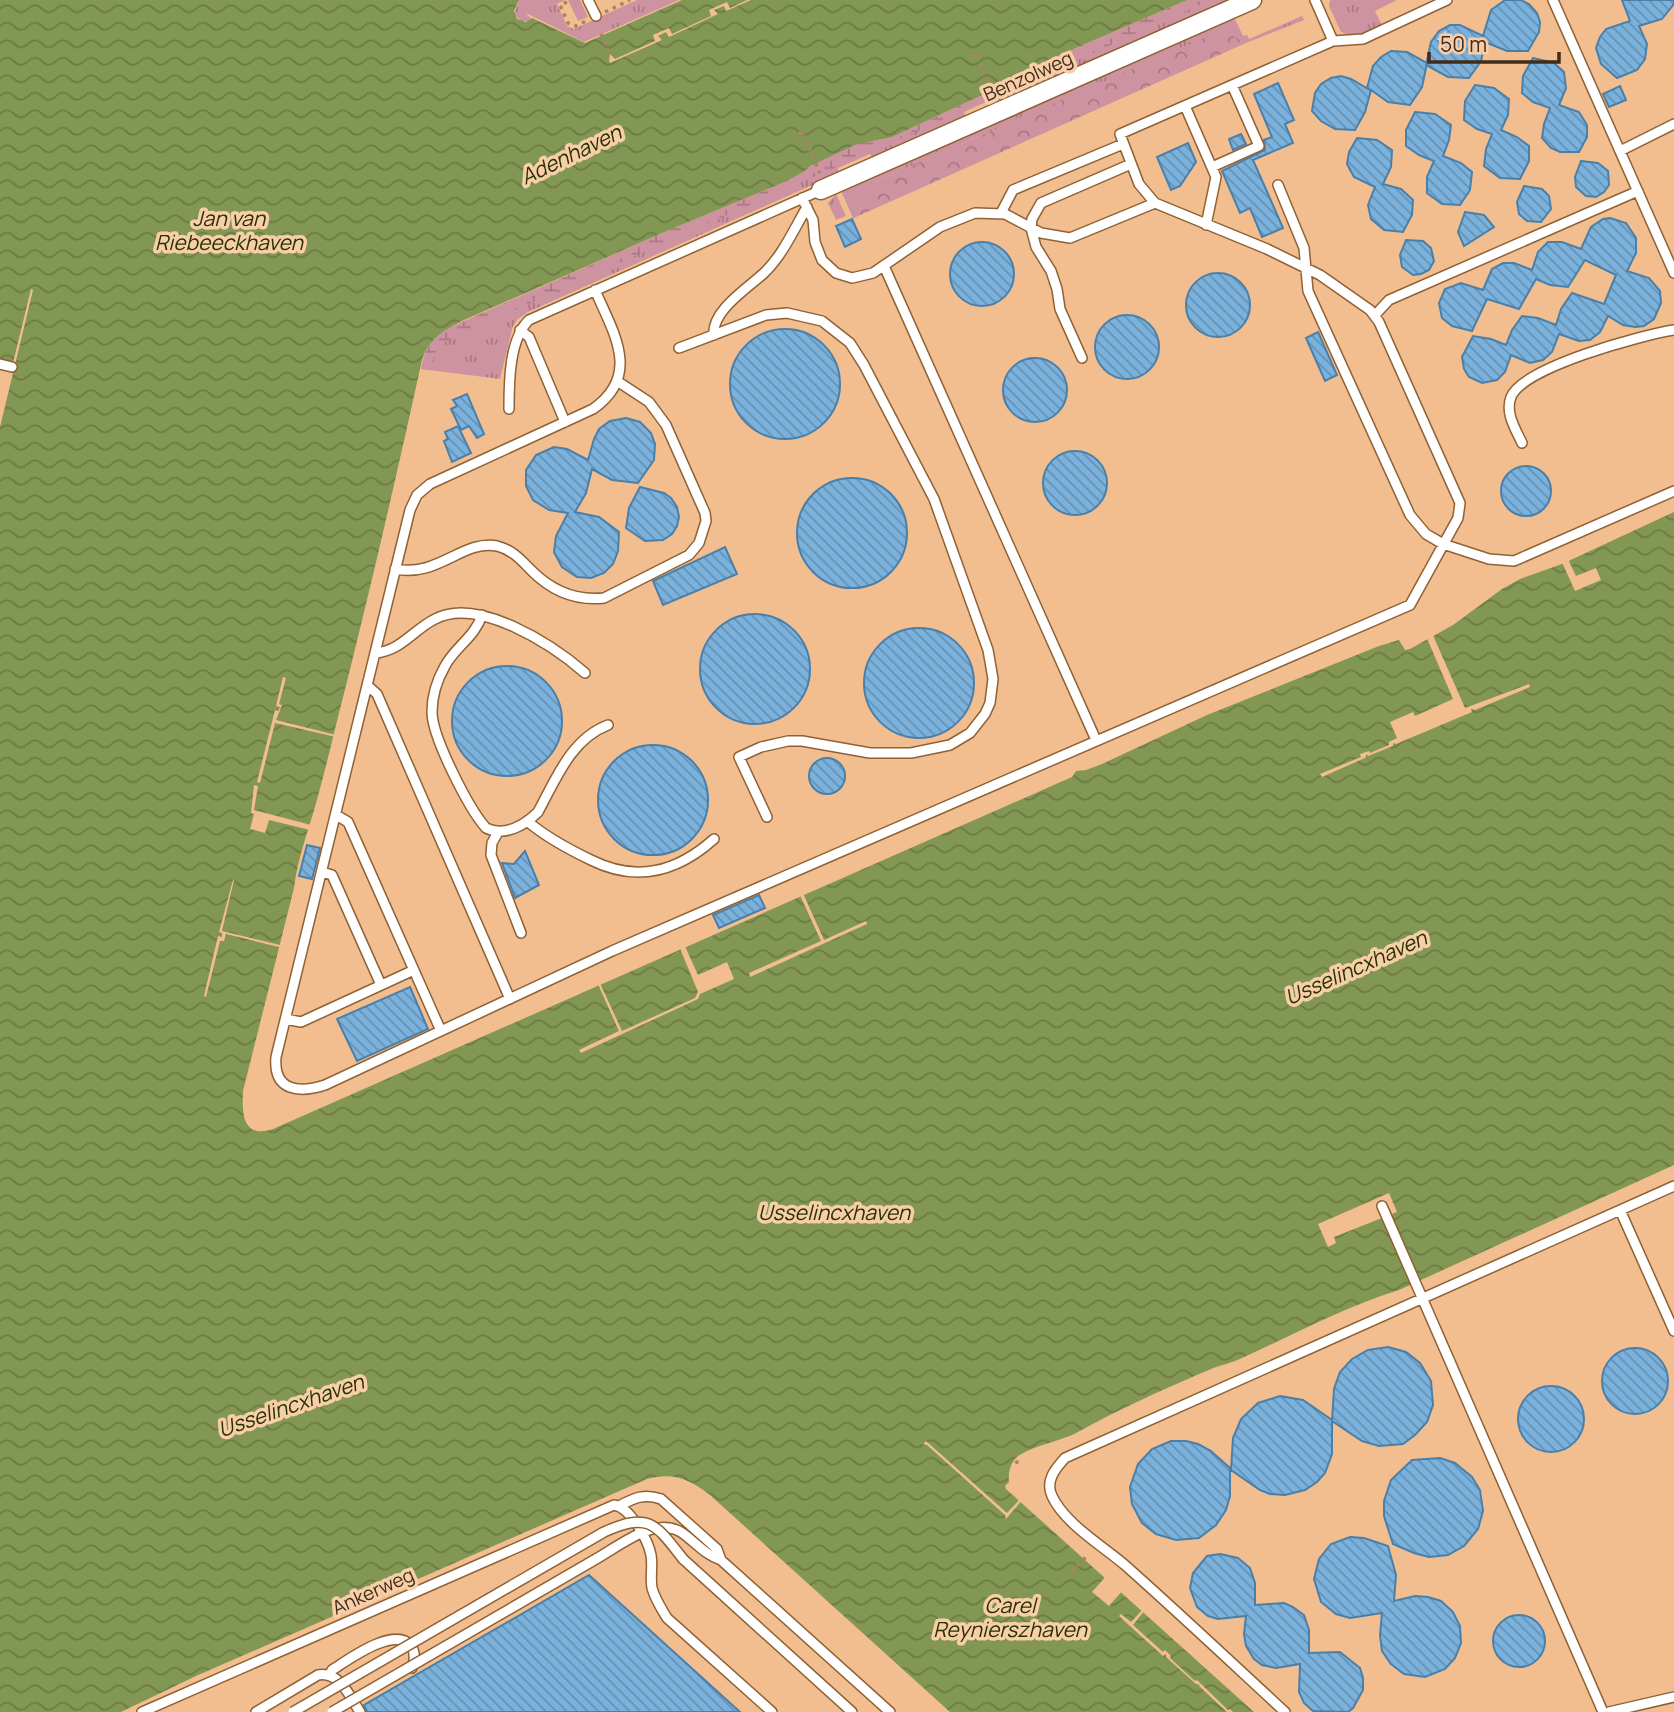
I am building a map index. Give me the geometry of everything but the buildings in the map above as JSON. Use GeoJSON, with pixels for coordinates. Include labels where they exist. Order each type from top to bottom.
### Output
{"type":"FeatureCollection","features":[{"type":"Feature","properties":{"kind":"street","name":"Benzolweg"},"geometry":{"type":"LineString","coordinates":[[821,183],[1252,0]]}},
{"type":"Feature","properties":{"kind":"lane"},"geometry":{"type":"LineString","coordinates":[[588,0],[596,16]]}},
{"type":"Feature","properties":{"kind":"lane"},"geometry":{"type":"LineString","coordinates":[[1315,0],[1333,41]]}},
{"type":"Feature","properties":{"kind":"lane"},"geometry":{"type":"LineString","coordinates":[[595,290],[620,350],[617,381],[601,404],[423,489],[410,510],[276,1057],[276,1070],[288,1086],[303,1091],[325,1085],[625,945],[1096,740],[1406,609],[1418,594],[1458,518],[1460,503],[1374,315],[1320,275],[1155,203],[1139,184],[1120,134],[1333,41],[1363,39],[1447,0]]}},
{"type":"Feature","properties":{"kind":"lane"},"geometry":{"type":"LineString","coordinates":[[1553,0],[1624,149],[1638,191],[1674,273]]}},
{"type":"Feature","properties":{"kind":"lane"},"geometry":{"type":"LineString","coordinates":[[1212,167],[1259,146],[1232,85]]}},
{"type":"Feature","properties":{"kind":"lane"},"geometry":{"type":"LineString","coordinates":[[1185,106],[1216,177],[1206,225]]}},
{"type":"Feature","properties":{"kind":"lane"},"geometry":{"type":"LineString","coordinates":[[1624,149],[1674,124]]}},
{"type":"Feature","properties":{"kind":"lane"},"geometry":{"type":"LineString","coordinates":[[1000,213],[1013,190],[1123,144]]}},
{"type":"Feature","properties":{"kind":"lane"},"geometry":{"type":"LineString","coordinates":[[1082,358],[1060,309],[1051,271],[1036,247],[1031,228],[1032,219],[1041,203],[1131,164]]}},
{"type":"Feature","properties":{"kind":"lane"},"geometry":{"type":"LineString","coordinates":[[509,409],[510,379],[520,330],[535,317],[802,198],[821,183]]}},
{"type":"Feature","properties":{"kind":"lane"},"geometry":{"type":"LineString","coordinates":[[1278,186],[1304,248],[1308,291],[1410,514],[1426,534],[1443,544],[1489,559],[1514,561],[1674,491]]}},
{"type":"Feature","properties":{"kind":"lane"},"geometry":{"type":"LineString","coordinates":[[1374,315],[1389,300],[1638,191]]}},
{"type":"Feature","properties":{"kind":"lane"},"geometry":{"type":"LineString","coordinates":[[802,198],[813,220],[817,251],[828,267],[844,276],[860,278],[873,274],[940,227],[975,213],[1000,213],[1014,217],[1052,237],[1070,238],[1155,203]]}},
{"type":"Feature","properties":{"kind":"lane"},"geometry":{"type":"LineString","coordinates":[[714,335],[713,325],[719,314],[772,265],[807,207]]}},
{"type":"Feature","properties":{"kind":"lane"},"geometry":{"type":"LineString","coordinates":[[884,265],[1096,740]]}},
{"type":"Feature","properties":{"kind":"lane"},"geometry":{"type":"LineString","coordinates":[[679,348],[766,315],[787,313],[822,321],[850,343],[934,499],[988,650],[993,679],[990,703],[970,733],[950,745],[911,754],[870,753],[788,741],[761,747],[739,757],[767,817]]}},
{"type":"Feature","properties":{"kind":"lane"},"geometry":{"type":"LineString","coordinates":[[520,330],[529,337],[565,422]]}},
{"type":"Feature","properties":{"kind":"lane"},"geometry":{"type":"LineString","coordinates":[[1522,443],[1509,414],[1511,397],[1523,382],[1577,358],[1641,336],[1674,330]]}},
{"type":"Feature","properties":{"kind":"lane"},"geometry":{"type":"LineString","coordinates":[[0,364],[12,367]]}},
{"type":"Feature","properties":{"kind":"lane"},"geometry":{"type":"LineString","coordinates":[[395,569],[425,570],[474,547],[499,546],[515,554],[549,584],[567,594],[591,600],[604,598],[689,555],[703,536],[705,513],[666,425],[649,402],[617,381]]}},
{"type":"Feature","properties":{"kind":"lane"},"geometry":{"type":"LineString","coordinates":[[376,653],[395,648],[435,619],[469,612],[540,639],[585,673]]}},
{"type":"Feature","properties":{"kind":"lane"},"geometry":{"type":"LineString","coordinates":[[482,615],[474,633],[452,654],[439,676],[432,714],[436,735],[468,801],[486,828],[498,832],[516,828],[527,821],[538,811],[578,744],[594,731],[608,725]]}},
{"type":"Feature","properties":{"kind":"lane"},"geometry":{"type":"LineString","coordinates":[[368,687],[377,694],[509,999]]}},
{"type":"Feature","properties":{"kind":"lane"},"geometry":{"type":"LineString","coordinates":[[336,815],[348,822],[441,1031]]}},
{"type":"Feature","properties":{"kind":"lane"},"geometry":{"type":"LineString","coordinates":[[527,821],[562,847],[601,866],[623,873],[656,871],[672,866],[687,859],[714,839]]}},
{"type":"Feature","properties":{"kind":"lane"},"geometry":{"type":"LineString","coordinates":[[498,832],[492,843],[491,855],[521,933]]}},
{"type":"Feature","properties":{"kind":"lane"},"geometry":{"type":"LineString","coordinates":[[322,872],[332,875],[381,985]]}},
{"type":"Feature","properties":{"kind":"lane"},"geometry":{"type":"LineString","coordinates":[[286,1018],[301,1022],[414,970]]}},
{"type":"Feature","properties":{"kind":"lane"},"geometry":{"type":"LineString","coordinates":[[1285,1712],[1069,1517],[1050,1493],[1050,1478],[1055,1468],[1065,1458],[1674,1186]]}},
{"type":"Feature","properties":{"kind":"lane"},"geometry":{"type":"LineString","coordinates":[[1382,1206],[1603,1712]]}},
{"type":"Feature","properties":{"kind":"lane"},"geometry":{"type":"LineString","coordinates":[[1620,1210],[1674,1331]]}},
{"type":"Feature","properties":{"kind":"lane","name":"Ankerweg"},"geometry":{"type":"LineString","coordinates":[[142,1712],[608,1506],[619,1506],[637,1497],[653,1496],[661,1499],[717,1549],[721,1560]]}},
{"type":"Feature","properties":{"kind":"lane"},"geometry":{"type":"LineString","coordinates":[[619,1506],[628,1511],[650,1553],[652,1587],[667,1618],[772,1712]]}},
{"type":"Feature","properties":{"kind":"lane"},"geometry":{"type":"LineString","coordinates":[[293,1712],[604,1532],[634,1521],[650,1524],[659,1530],[683,1559],[852,1712]]}},
{"type":"Feature","properties":{"kind":"lane","name":"Ankerweg"},"geometry":{"type":"LineString","coordinates":[[334,1712],[655,1527],[678,1530],[709,1556],[721,1560],[890,1712]]}},
{"type":"Feature","properties":{"kind":"lane","name":"Ankerweg"},"geometry":{"type":"LineString","coordinates":[[256,1712],[318,1675],[330,1675],[332,1670],[378,1643],[401,1639],[411,1647],[415,1658],[411,1669],[334,1712]]}},
{"type":"Feature","properties":{"kind":"lane"},"geometry":{"type":"LineString","coordinates":[[330,1675],[338,1680],[360,1712]]}},
{"type":"Feature","properties":{"kind":"lane"},"geometry":{"type":"LineString","coordinates":[[1609,1712],[1674,1698]]}},
{"type":"Feature","properties":{"kind":"path"},"geometry":{"type":"LineString","coordinates":[[601,34],[610,54]]}},
{"type":"Feature","properties":{"kind":"path"},"geometry":{"type":"LineString","coordinates":[[977,55],[998,102]]}},
{"type":"Feature","properties":{"kind":"path"},"geometry":{"type":"LineString","coordinates":[[802,132],[821,183]]}},
{"type":"Feature","properties":{"kind":"path"},"geometry":{"type":"LineString","coordinates":[[1012,1453],[1020,1468]]}},
{"type":"Feature","properties":{"kind":"path"},"geometry":{"type":"LineString","coordinates":[[1071,1572],[1088,1555]]}},
{"type":"Feature","properties":{"kind":"green space"},"geometry":{"type":"Polygon","coordinates":[[[519,0],[565,0],[557,4],[567,26],[574,29],[637,0],[679,0],[584,42],[526,13],[531,19],[521,21],[514,14],[519,0]]]}},
{"type":"Feature","properties":{"kind":"green space"},"geometry":{"type":"Polygon","coordinates":[[[568,0],[580,0],[588,17],[578,21],[568,0]]]}},
{"type":"Feature","properties":{"kind":"green space"},"geometry":{"type":"Polygon","coordinates":[[[1187,0],[1231,0],[1000,102],[993,99],[964,112],[966,117],[873,158],[870,154],[838,168],[839,173],[528,312],[513,326],[500,379],[421,369],[432,340],[921,125],[1187,0]]]}},
{"type":"Feature","properties":{"kind":"green space"},"geometry":{"type":"Polygon","coordinates":[[[1187,0],[1210,0],[445,342],[428,370],[421,369],[429,346],[446,329],[787,181],[810,166],[857,143],[892,137],[1042,67],[1055,57],[1187,0]]]}},
{"type":"Feature","properties":{"kind":"green space"},"geometry":{"type":"Polygon","coordinates":[[[1330,0],[1397,0],[1375,11],[1382,25],[1360,34],[1349,35],[1341,32],[1329,6],[1330,0]]]}},
{"type":"Feature","properties":{"kind":"green space"},"geometry":{"type":"Polygon","coordinates":[[[1302,16],[1304,20],[1246,43],[1222,31],[856,190],[856,217],[853,218],[841,191],[1234,17],[1243,36],[1247,35],[1249,39],[1302,16]]]}},
{"type":"Feature","properties":{"kind":"green space"},"geometry":{"type":"Polygon","coordinates":[[[1222,30],[1246,43],[856,217],[856,190],[1222,30]]]}},
{"type":"Feature","properties":{"kind":"green space"},"geometry":{"type":"Polygon","coordinates":[[[836,194],[846,216],[836,220],[828,203],[836,194]]]}},
{"type":"Feature","properties":{"kind":"water","name":"Usselincxhaven"},"geometry":{"type":"Polygon","coordinates":[[[0,0],[519,0],[514,11],[517,19],[526,22],[532,18],[585,43],[682,0],[1187,0],[1055,57],[1042,67],[892,137],[857,144],[810,166],[787,181],[464,320],[444,331],[429,345],[422,360],[358,638],[298,864],[243,1091],[246,1122],[255,1130],[273,1129],[1072,777],[1076,771],[1102,764],[1207,715],[1379,646],[1399,640],[1405,650],[1410,649],[1453,625],[1520,579],[1562,564],[1674,512],[1674,1165],[1399,1290],[1339,1313],[1238,1360],[1160,1391],[1069,1436],[1030,1450],[1017,1457],[1011,1465],[1006,1489],[1254,1712],[950,1712],[710,1495],[688,1481],[665,1476],[647,1479],[196,1676],[121,1712],[0,1712],[0,0]]]}},
{"type":"Feature","properties":{"kind":"pier"},"geometry":{"type":"Polygon","coordinates":[[[751,0],[726,11],[724,6],[714,10],[718,14],[669,37],[666,32],[658,36],[662,40],[610,63],[609,61],[610,54],[615,59],[655,41],[653,35],[669,28],[672,34],[711,16],[709,10],[727,2],[730,8],[751,0]]]}},
{"type":"Feature","properties":{"kind":"pier"},"geometry":{"type":"Polygon","coordinates":[[[31,289],[33,290],[0,427],[0,360],[13,363],[31,289]]]}},
{"type":"Feature","properties":{"kind":"pier"},"geometry":{"type":"Polygon","coordinates":[[[1567,557],[1576,576],[1596,568],[1601,580],[1575,591],[1561,560],[1567,557]]]}},
{"type":"Feature","properties":{"kind":"pier"},"geometry":{"type":"Polygon","coordinates":[[[1432,633],[1465,708],[1529,684],[1530,687],[1475,710],[1471,709],[1472,712],[1393,743],[1393,746],[1368,756],[1367,754],[1365,758],[1322,777],[1320,774],[1361,757],[1360,754],[1389,745],[1389,742],[1397,738],[1390,722],[1413,712],[1415,716],[1453,699],[1426,636],[1432,633]]]}},
{"type":"Feature","properties":{"kind":"pier"},"geometry":{"type":"Polygon","coordinates":[[[283,677],[286,678],[279,704],[282,705],[276,720],[336,737],[275,723],[260,783],[257,782],[275,710],[278,711],[280,707],[276,706],[283,677]]]}},
{"type":"Feature","properties":{"kind":"pier"},"geometry":{"type":"Polygon","coordinates":[[[254,785],[258,786],[254,810],[311,825],[310,830],[269,820],[265,833],[250,829],[254,814],[251,813],[254,785]]]}},
{"type":"Feature","properties":{"kind":"pier"},"geometry":{"type":"Polygon","coordinates":[[[233,880],[222,931],[284,946],[283,948],[226,934],[224,941],[220,941],[206,997],[204,996],[218,936],[222,937],[219,932],[233,880]]]}},
{"type":"Feature","properties":{"kind":"pier"},"geometry":{"type":"Polygon","coordinates":[[[802,891],[824,940],[866,921],[867,924],[750,977],[749,973],[821,941],[799,893],[802,891]]]}},
{"type":"Feature","properties":{"kind":"pier"},"geometry":{"type":"Polygon","coordinates":[[[684,944],[698,975],[727,962],[734,979],[700,994],[698,999],[581,1053],[579,1050],[619,1031],[597,982],[599,981],[622,1031],[695,998],[698,992],[679,946],[684,944]]]}},
{"type":"Feature","properties":{"kind":"pier"},"geometry":{"type":"Polygon","coordinates":[[[1389,1193],[1397,1212],[1334,1237],[1336,1243],[1328,1247],[1318,1224],[1389,1193]]]}},
{"type":"Feature","properties":{"kind":"pier"},"geometry":{"type":"Polygon","coordinates":[[[926,1441],[1007,1513],[1023,1499],[1006,1519],[1005,1515],[923,1444],[926,1441]]]}},
{"type":"Feature","properties":{"kind":"pier"},"geometry":{"type":"Polygon","coordinates":[[[1107,1575],[1123,1590],[1109,1606],[1092,1592],[1107,1575]]]}},
{"type":"Feature","properties":{"kind":"pier"},"geometry":{"type":"Polygon","coordinates":[[[1144,1608],[1133,1625],[1163,1652],[1165,1650],[1195,1681],[1233,1712],[1227,1712],[1166,1657],[1166,1654],[1163,1656],[1119,1616],[1121,1614],[1131,1622],[1144,1608]]]}},
{"type":"Feature","properties":{"kind":"water label","name":"Adenhaven"},"geometry":{"type":"Point","coordinates":[571,155]}},
{"type":"Feature","properties":{"kind":"water label","name":"Jan van Riebeeckhaven"},"geometry":{"type":"Point","coordinates":[229,231]}},
{"type":"Feature","properties":{"kind":"water label","name":"Carel Reynierszhaven"},"geometry":{"type":"Point","coordinates":[1010,1618]}}]}
